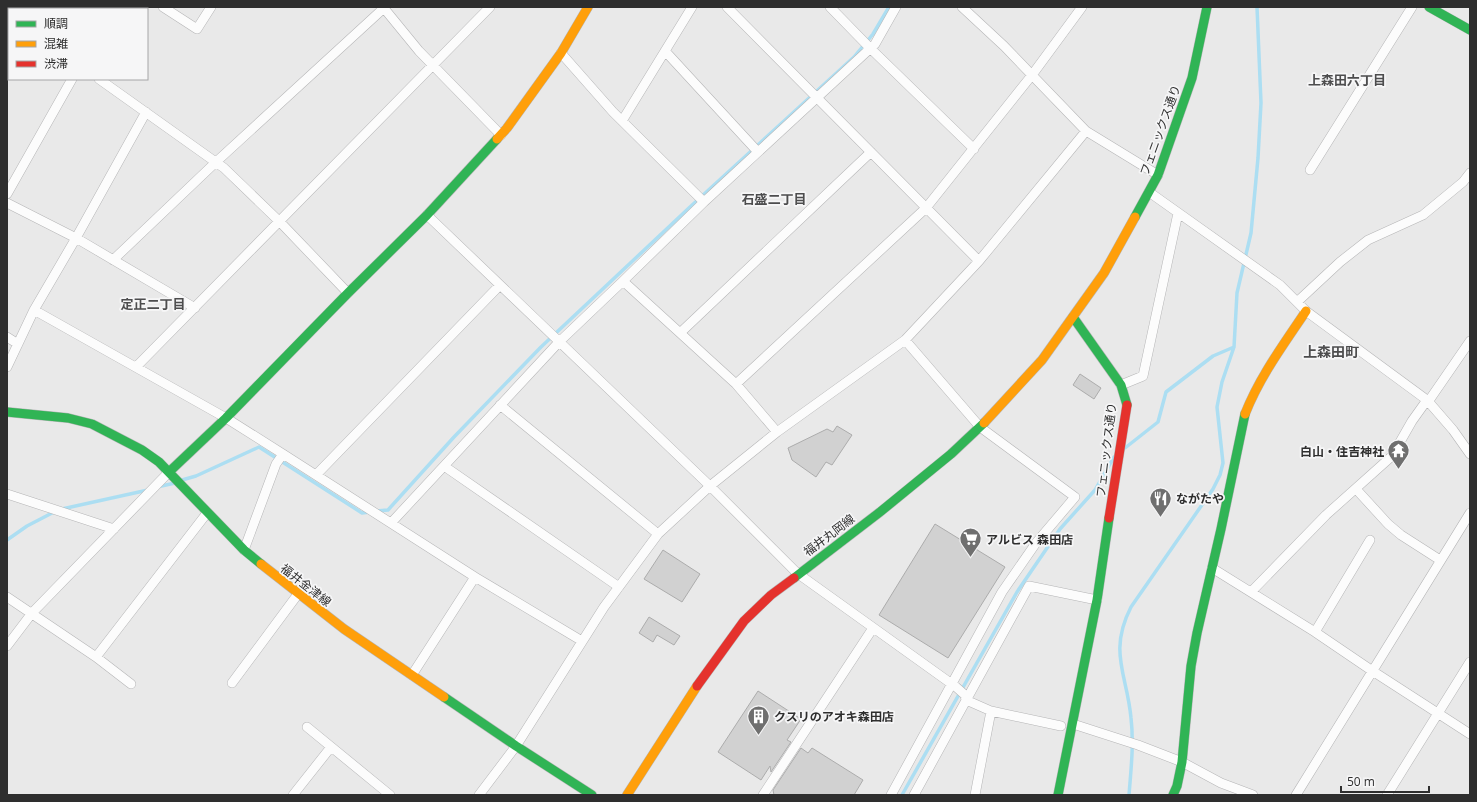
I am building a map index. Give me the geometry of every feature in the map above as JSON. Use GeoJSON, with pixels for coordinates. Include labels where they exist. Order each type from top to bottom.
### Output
{"type":"FeatureCollection","features":[{"type":"Feature","properties":{"kind":"main road"},"geometry":{"type":"LineString","coordinates":[[170,472],[226,418],[348,293],[427,215],[501,135],[561,53],[588,7]]}},
{"type":"Feature","properties":{"kind":"main road","name":"フェニックス通り"},"geometry":{"type":"LineString","coordinates":[[1058,795],[1097,600],[1126,404],[1121,385],[1073,317],[1104,273],[1158,175],[1192,78],[1207,7]]}},
{"type":"Feature","properties":{"kind":"main road"},"geometry":{"type":"LineString","coordinates":[[1428,7],[1470,30]]}},
{"type":"Feature","properties":{"kind":"main road"},"geometry":{"type":"LineString","coordinates":[[1173,795],[1177,786],[1182,762],[1191,666],[1196,633],[1212,568],[1245,414],[1262,377],[1306,311]]}},
{"type":"Feature","properties":{"kind":"main road","name":"福井丸岡線"},"geometry":{"type":"LineString","coordinates":[[627,795],[691,694],[744,621],[771,594],[880,512],[951,454],[980,427],[1042,360],[1073,317]]}},
{"type":"Feature","properties":{"kind":"main road","name":"福井金津線"},"geometry":{"type":"LineString","coordinates":[[7,412],[68,418],[92,424],[142,450],[170,472],[244,550],[298,594],[344,629],[412,676],[592,795]]}},
{"type":"Feature","properties":{"kind":"street"},"geometry":{"type":"LineString","coordinates":[[164,7],[197,29],[211,7]]}},
{"type":"Feature","properties":{"kind":"street"},"geometry":{"type":"LineString","coordinates":[[113,260],[216,162],[384,7],[419,51],[501,135]]}},
{"type":"Feature","properties":{"kind":"street"},"geometry":{"type":"LineString","coordinates":[[136,367],[490,7]]}},
{"type":"Feature","properties":{"kind":"street"},"geometry":{"type":"LineString","coordinates":[[622,121],[692,7]]}},
{"type":"Feature","properties":{"kind":"street"},"geometry":{"type":"LineString","coordinates":[[727,7],[979,261]]}},
{"type":"Feature","properties":{"kind":"street"},"geometry":{"type":"LineString","coordinates":[[830,7],[974,149]]}},
{"type":"Feature","properties":{"kind":"street"},"geometry":{"type":"LineString","coordinates":[[391,523],[559,342],[704,202],[875,44],[896,7]]}},
{"type":"Feature","properties":{"kind":"street"},"geometry":{"type":"LineString","coordinates":[[962,7],[1004,46],[1086,131],[1158,175]]}},
{"type":"Feature","properties":{"kind":"street"},"geometry":{"type":"LineString","coordinates":[[736,384],[926,208],[1032,75],[1082,7]]}},
{"type":"Feature","properties":{"kind":"street"},"geometry":{"type":"LineString","coordinates":[[1310,170],[1412,7]]}},
{"type":"Feature","properties":{"kind":"street"},"geometry":{"type":"LineString","coordinates":[[665,52],[758,152]]}},
{"type":"Feature","properties":{"kind":"street"},"geometry":{"type":"LineString","coordinates":[[561,53],[622,121],[704,202]]}},
{"type":"Feature","properties":{"kind":"street"},"geometry":{"type":"LineString","coordinates":[[7,194],[71,80]]}},
{"type":"Feature","properties":{"kind":"street"},"geometry":{"type":"LineString","coordinates":[[99,80],[224,168],[280,222],[348,293]]}},
{"type":"Feature","properties":{"kind":"street"},"geometry":{"type":"LineString","coordinates":[[7,367],[34,310],[146,112]]}},
{"type":"Feature","properties":{"kind":"street"},"geometry":{"type":"LineString","coordinates":[[479,795],[516,746],[604,607],[658,534],[710,486],[777,432],[905,340],[979,261],[1086,131]]}},
{"type":"Feature","properties":{"kind":"street"},"geometry":{"type":"LineString","coordinates":[[680,333],[871,152]]}},
{"type":"Feature","properties":{"kind":"street"},"geometry":{"type":"LineString","coordinates":[[1297,302],[1340,262],[1368,240],[1423,215],[1463,182],[1470,173]]}},
{"type":"Feature","properties":{"kind":"street"},"geometry":{"type":"LineString","coordinates":[[1149,192],[1280,285],[1306,311],[1428,401],[1453,430],[1470,454]]}},
{"type":"Feature","properties":{"kind":"street"},"geometry":{"type":"LineString","coordinates":[[7,203],[76,238],[195,308]]}},
{"type":"Feature","properties":{"kind":"street"},"geometry":{"type":"LineString","coordinates":[[1121,385],[1143,376],[1178,213]]}},
{"type":"Feature","properties":{"kind":"street"},"geometry":{"type":"LineString","coordinates":[[427,215],[710,486],[797,574],[954,686],[965,697],[991,711],[1061,726]]}},
{"type":"Feature","properties":{"kind":"street"},"geometry":{"type":"LineString","coordinates":[[623,281],[736,384],[777,432]]}},
{"type":"Feature","properties":{"kind":"street"},"geometry":{"type":"LineString","coordinates":[[316,475],[500,285]]}},
{"type":"Feature","properties":{"kind":"street"},"geometry":{"type":"LineString","coordinates":[[34,310],[226,418],[391,523],[474,578],[582,641]]}},
{"type":"Feature","properties":{"kind":"street"},"geometry":{"type":"LineString","coordinates":[[7,337],[18,344]]}},
{"type":"Feature","properties":{"kind":"street"},"geometry":{"type":"LineString","coordinates":[[891,795],[954,686],[1002,592],[1036,543],[1075,497],[980,427],[905,340]]}},
{"type":"Feature","properties":{"kind":"street"},"geometry":{"type":"LineString","coordinates":[[1251,592],[1326,515],[1392,456],[1412,421],[1428,401],[1470,341]]}},
{"type":"Feature","properties":{"kind":"street"},"geometry":{"type":"LineString","coordinates":[[500,405],[658,534]]}},
{"type":"Feature","properties":{"kind":"street"},"geometry":{"type":"LineString","coordinates":[[244,550],[276,464],[283,454]]}},
{"type":"Feature","properties":{"kind":"street"},"geometry":{"type":"LineString","coordinates":[[444,466],[619,587]]}},
{"type":"Feature","properties":{"kind":"street"},"geometry":{"type":"LineString","coordinates":[[7,646],[32,613],[170,472]]}},
{"type":"Feature","properties":{"kind":"street"},"geometry":{"type":"LineString","coordinates":[[1356,489],[1388,524],[1401,535],[1440,560]]}},
{"type":"Feature","properties":{"kind":"street"},"geometry":{"type":"LineString","coordinates":[[7,494],[114,530]]}},
{"type":"Feature","properties":{"kind":"street"},"geometry":{"type":"LineString","coordinates":[[1296,795],[1470,512]]}},
{"type":"Feature","properties":{"kind":"street"},"geometry":{"type":"LineString","coordinates":[[96,657],[208,513]]}},
{"type":"Feature","properties":{"kind":"street"},"geometry":{"type":"LineString","coordinates":[[1315,632],[1370,540]]}},
{"type":"Feature","properties":{"kind":"street"},"geometry":{"type":"LineString","coordinates":[[1212,568],[1315,632],[1470,734]]}},
{"type":"Feature","properties":{"kind":"street"},"geometry":{"type":"LineString","coordinates":[[412,676],[474,578]]}},
{"type":"Feature","properties":{"kind":"street"},"geometry":{"type":"LineString","coordinates":[[914,795],[965,697],[1029,586],[1097,600]]}},
{"type":"Feature","properties":{"kind":"street"},"geometry":{"type":"LineString","coordinates":[[232,683],[298,594]]}},
{"type":"Feature","properties":{"kind":"street"},"geometry":{"type":"LineString","coordinates":[[7,597],[96,657],[131,684]]}},
{"type":"Feature","properties":{"kind":"street"},"geometry":{"type":"LineString","coordinates":[[763,795],[873,628]]}},
{"type":"Feature","properties":{"kind":"street"},"geometry":{"type":"LineString","coordinates":[[1387,795],[1470,662]]}},
{"type":"Feature","properties":{"kind":"street"},"geometry":{"type":"LineString","coordinates":[[975,795],[991,711]]}},
{"type":"Feature","properties":{"kind":"street"},"geometry":{"type":"LineString","coordinates":[[1073,724],[1138,745],[1182,762],[1221,783],[1253,795]]}},
{"type":"Feature","properties":{"kind":"street"},"geometry":{"type":"LineString","coordinates":[[307,728],[387,794]]}},
{"type":"Feature","properties":{"kind":"street"},"geometry":{"type":"LineString","coordinates":[[293,795],[331,747]]}},
{"type":"Feature","properties":{"kind":"building"},"geometry":{"type":"Polygon","coordinates":[[[1080,374],[1101,388],[1094,399],[1073,385],[1080,374]]]}},
{"type":"Feature","properties":{"kind":"building"},"geometry":{"type":"Polygon","coordinates":[[[837,426],[852,435],[832,465],[826,462],[816,477],[792,460],[788,448],[827,429],[833,432],[837,426]]]}},
{"type":"Feature","properties":{"kind":"building"},"geometry":{"type":"Polygon","coordinates":[[[935,524],[1005,567],[948,658],[879,615],[935,524]]]}},
{"type":"Feature","properties":{"kind":"building"},"geometry":{"type":"Polygon","coordinates":[[[663,550],[700,574],[682,602],[644,579],[663,550]]]}},
{"type":"Feature","properties":{"kind":"building"},"geometry":{"type":"Polygon","coordinates":[[[649,617],[680,636],[674,645],[657,635],[653,642],[639,633],[649,617]]]}},
{"type":"Feature","properties":{"kind":"building","name":"クスリのアオキ森田店"},"geometry":{"type":"Polygon","coordinates":[[[758,691],[801,719],[787,740],[791,742],[771,772],[770,766],[761,780],[718,752],[758,691]]]}},
{"type":"Feature","properties":{"kind":"building"},"geometry":{"type":"Polygon","coordinates":[[[801,748],[808,753],[812,748],[863,780],[854,795],[774,795],[773,790],[801,748]]]}},
{"type":"Feature","properties":{"kind":"waterway"},"geometry":{"type":"LineString","coordinates":[[376,511],[388,510],[454,437],[541,347],[690,207],[854,57],[873,34],[889,7]]}},
{"type":"Feature","properties":{"kind":"waterway"},"geometry":{"type":"LineString","coordinates":[[1129,795],[1132,756],[1132,728],[1120,650],[1124,623],[1131,607],[1213,489],[1220,475],[1223,463],[1217,407],[1222,382],[1234,347],[1237,293],[1251,233],[1258,158],[1261,103],[1257,7]]}},
{"type":"Feature","properties":{"kind":"waterway"},"geometry":{"type":"LineString","coordinates":[[1125,448],[1158,422],[1166,392],[1213,356],[1234,347]]}},
{"type":"Feature","properties":{"kind":"waterway"},"geometry":{"type":"LineString","coordinates":[[182,480],[196,476],[259,447],[362,513],[370,512]]}},
{"type":"Feature","properties":{"kind":"waterway"},"geometry":{"type":"LineString","coordinates":[[902,795],[1017,592],[1060,529],[1095,490],[1114,457]]}},
{"type":"Feature","properties":{"kind":"waterway"},"geometry":{"type":"LineString","coordinates":[[157,487],[175,483]]}},
{"type":"Feature","properties":{"kind":"waterway"},"geometry":{"type":"LineString","coordinates":[[62,509],[148,490]]}},
{"type":"Feature","properties":{"kind":"waterway"},"geometry":{"type":"LineString","coordinates":[[7,540],[27,526],[54,512]]}},
{"type":"Feature","properties":{"kind":"traffic: fast"},"geometry":{"type":"LineString","coordinates":[[1135,217],[1158,175],[1192,78],[1207,7]]}},
{"type":"Feature","properties":{"kind":"traffic: fast"},"geometry":{"type":"LineString","coordinates":[[1429,7],[1470,30]]}},
{"type":"Feature","properties":{"kind":"traffic: fast"},"geometry":{"type":"LineString","coordinates":[[169,472],[226,418],[348,293],[427,215],[497,139]]}},
{"type":"Feature","properties":{"kind":"traffic: fast"},"geometry":{"type":"LineString","coordinates":[[1073,317],[1121,385],[1127,405]]}},
{"type":"Feature","properties":{"kind":"traffic: fast"},"geometry":{"type":"LineString","coordinates":[[7,412],[68,418],[92,424],[142,450],[159,462],[244,550],[261,564]]}},
{"type":"Feature","properties":{"kind":"traffic: fast"},"geometry":{"type":"LineString","coordinates":[[1173,795],[1177,786],[1182,762],[1191,666],[1197,633],[1245,414]]}},
{"type":"Feature","properties":{"kind":"traffic: fast"},"geometry":{"type":"LineString","coordinates":[[794,578],[880,512],[951,454],[984,423]]}},
{"type":"Feature","properties":{"kind":"traffic: fast"},"geometry":{"type":"LineString","coordinates":[[1058,795],[1097,600],[1109,518]]}},
{"type":"Feature","properties":{"kind":"traffic: fast"},"geometry":{"type":"LineString","coordinates":[[444,697],[592,795]]}},
{"type":"Feature","properties":{"kind":"traffic: slow"},"geometry":{"type":"LineString","coordinates":[[497,139],[507,128],[561,53],[588,7]]}},
{"type":"Feature","properties":{"kind":"traffic: slow"},"geometry":{"type":"LineString","coordinates":[[984,423],[1042,360],[1104,273],[1135,217]]}},
{"type":"Feature","properties":{"kind":"traffic: slow"},"geometry":{"type":"LineString","coordinates":[[1245,414],[1265,373],[1306,311]]}},
{"type":"Feature","properties":{"kind":"traffic: slow"},"geometry":{"type":"LineString","coordinates":[[261,564],[344,629],[444,697]]}},
{"type":"Feature","properties":{"kind":"traffic: slow"},"geometry":{"type":"LineString","coordinates":[[627,795],[697,686]]}},
{"type":"Feature","properties":{"kind":"traffic: jam"},"geometry":{"type":"LineString","coordinates":[[1109,518],[1127,405]]}},
{"type":"Feature","properties":{"kind":"traffic: jam"},"geometry":{"type":"LineString","coordinates":[[697,686],[744,621],[771,595],[794,578]]}},
{"type":"Feature","properties":{"kind":"place","name":"白山・住吉神社"},"geometry":{"type":"Point","coordinates":[1399,470]}},
{"type":"Feature","properties":{"kind":"place","name":"ながたや"},"geometry":{"type":"Point","coordinates":[1161,518]}},
{"type":"Feature","properties":{"kind":"place","name":"アルビス 森田店"},"geometry":{"type":"Point","coordinates":[971,558]}},
{"type":"Feature","properties":{"kind":"place","name":"クスリのアオキ森田店"},"geometry":{"type":"Point","coordinates":[759,736]}},
{"type":"Feature","properties":{"kind":"district","name":"上森田六丁目"},"geometry":{"type":"Point","coordinates":[1347,80]}},
{"type":"Feature","properties":{"kind":"district","name":"石盛二丁目"},"geometry":{"type":"Point","coordinates":[774,199]}},
{"type":"Feature","properties":{"kind":"district","name":"定正二丁目"},"geometry":{"type":"Point","coordinates":[153,304]}},
{"type":"Feature","properties":{"kind":"district","name":"上森田町"},"geometry":{"type":"Point","coordinates":[1331,351]}}]}
